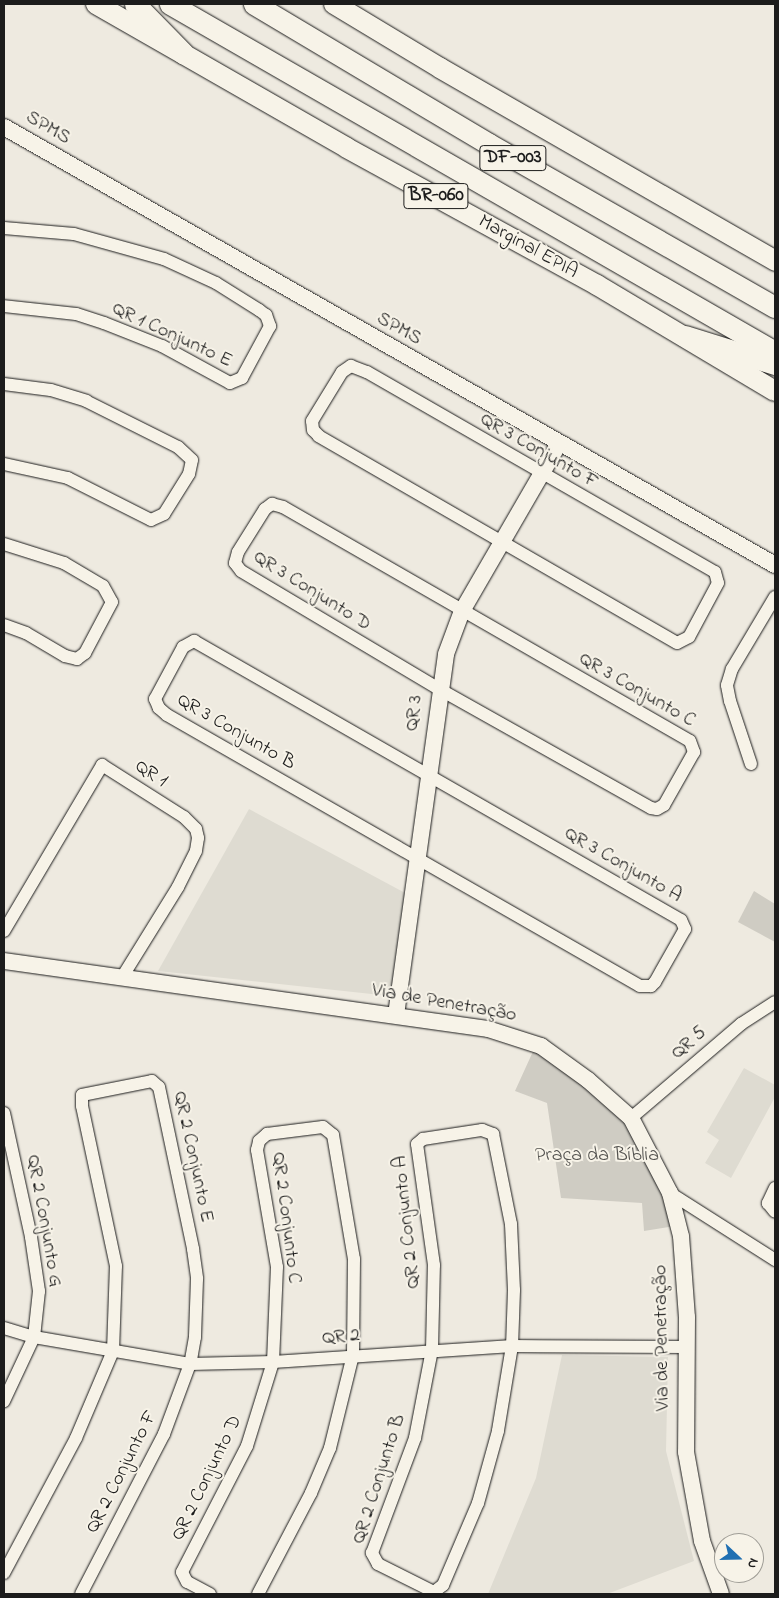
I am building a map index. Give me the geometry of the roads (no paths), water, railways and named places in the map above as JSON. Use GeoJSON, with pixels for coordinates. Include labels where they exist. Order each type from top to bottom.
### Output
{"type":"FeatureCollection","features":[{"type":"Feature","properties":{"kind":"highway"},"geometry":{"type":"LineString","coordinates":[[135,4],[183,53]]}},
{"type":"Feature","properties":{"kind":"highway","name":"DF-003"},"geometry":{"type":"LineString","coordinates":[[170,4],[775,352]]}},
{"type":"Feature","properties":{"kind":"highway","name":"DF-003"},"geometry":{"type":"LineString","coordinates":[[254,4],[489,144],[775,307]]}},
{"type":"Feature","properties":{"kind":"highway"},"geometry":{"type":"LineString","coordinates":[[685,336],[775,364]]}},
{"type":"Feature","properties":{"kind":"main road","name":"Marginal EPIA"},"geometry":{"type":"LineString","coordinates":[[96,4],[685,336],[775,391]]}},
{"type":"Feature","properties":{"kind":"main road"},"geometry":{"type":"LineString","coordinates":[[334,4],[775,261]]}},
{"type":"Feature","properties":{"kind":"street","name":"SPMS"},"geometry":{"type":"LineString","coordinates":[[4,127],[775,566]]}},
{"type":"Feature","properties":{"kind":"street","name":"QR 1 Conjunto E"},"geometry":{"type":"LineString","coordinates":[[4,228],[74,234],[164,259],[216,284],[259,310],[266,315],[270,326],[242,378],[230,383],[162,346],[104,323],[76,314],[4,306]]}},
{"type":"Feature","properties":{"kind":"street","name":"QR 3 Conjunto F"},"geometry":{"type":"LineString","coordinates":[[351,366],[358,368],[717,575],[718,583],[689,637],[676,643],[501,542],[319,436],[312,426],[315,415],[342,372],[351,366]]}},
{"type":"Feature","properties":{"kind":"street"},"geometry":{"type":"LineString","coordinates":[[4,384],[51,390],[86,401],[178,447],[192,460],[189,474],[164,514],[151,520],[68,478],[4,464]]}},
{"type":"Feature","properties":{"kind":"street","name":"QR 3"},"geometry":{"type":"LineString","coordinates":[[396,1015],[439,688],[446,654],[462,611],[559,444]]}},
{"type":"Feature","properties":{"kind":"street","name":"QR 3 Conjunto D"},"geometry":{"type":"LineString","coordinates":[[439,688],[260,585],[241,571],[235,558],[265,509],[277,504],[462,611]]}},
{"type":"Feature","properties":{"kind":"street"},"geometry":{"type":"LineString","coordinates":[[4,544],[64,563],[103,586],[112,602],[85,654],[77,659],[65,656],[26,633],[4,625]]}},
{"type":"Feature","properties":{"kind":"street"},"geometry":{"type":"LineString","coordinates":[[751,764],[730,701],[727,685],[732,669],[775,597]]}},
{"type":"Feature","properties":{"kind":"street","name":"QR 3 Conjunto C"},"geometry":{"type":"LineString","coordinates":[[439,688],[651,808],[657,809],[664,805],[694,752],[690,741],[462,611]]}},
{"type":"Feature","properties":{"kind":"street","name":"QR 3 Conjunto B"},"geometry":{"type":"LineString","coordinates":[[416,858],[167,715],[159,708],[155,699],[183,647],[189,642],[199,642],[428,773]]}},
{"type":"Feature","properties":{"kind":"street","name":"QR 1"},"geometry":{"type":"LineString","coordinates":[[4,931],[102,765],[184,817],[196,829],[198,838],[196,851],[178,887],[121,979]]}},
{"type":"Feature","properties":{"kind":"street","name":"QR 3 Conjunto A"},"geometry":{"type":"LineString","coordinates":[[416,858],[640,986],[651,986],[655,982],[685,929],[681,920],[428,773]]}},
{"type":"Feature","properties":{"kind":"street","name":"Via de Penetração"},"geometry":{"type":"LineString","coordinates":[[4,962],[488,1029],[541,1046],[571,1065],[631,1118],[670,1193],[681,1236],[686,1347],[686,1450],[693,1501],[702,1541],[722,1594]]}},
{"type":"Feature","properties":{"kind":"street","name":"QR 5"},"geometry":{"type":"LineString","coordinates":[[631,1118],[741,1024],[775,1002]]}},
{"type":"Feature","properties":{"kind":"street","name":"QR 2 Conjunto E"},"geometry":{"type":"LineString","coordinates":[[113,1351],[116,1266],[82,1100],[86,1092],[152,1080],[159,1087],[193,1249],[197,1315],[190,1364]]}},
{"type":"Feature","properties":{"kind":"street","name":"QR 2 Conjunto G"},"geometry":{"type":"LineString","coordinates":[[4,1113],[37,1266],[39,1306],[34,1337],[4,1401]]}},
{"type":"Feature","properties":{"kind":"street","name":"QR 2 Conjunto C"},"geometry":{"type":"LineString","coordinates":[[273,1362],[278,1273],[257,1150],[259,1141],[267,1134],[323,1127],[333,1135],[354,1258],[353,1355]]}},
{"type":"Feature","properties":{"kind":"street","name":"QR 2 Conjunto A"},"geometry":{"type":"LineString","coordinates":[[432,1350],[434,1265],[418,1144],[423,1140],[482,1130],[493,1134],[511,1224],[514,1290],[512,1346]]}},
{"type":"Feature","properties":{"kind":"street"},"geometry":{"type":"LineString","coordinates":[[775,1188],[768,1203],[775,1212]]}},
{"type":"Feature","properties":{"kind":"street"},"geometry":{"type":"LineString","coordinates":[[670,1193],[775,1260]]}},
{"type":"Feature","properties":{"kind":"street","name":"QR 2"},"geometry":{"type":"LineString","coordinates":[[4,1328],[34,1337],[190,1364],[273,1362],[353,1355],[512,1346],[686,1347]]}},
{"type":"Feature","properties":{"kind":"street","name":"QR 2 Conjunto B"},"geometry":{"type":"LineString","coordinates":[[432,1350],[415,1438],[372,1553],[378,1564],[434,1592],[443,1585],[478,1503],[498,1431],[512,1346]]}},
{"type":"Feature","properties":{"kind":"street"},"geometry":{"type":"LineString","coordinates":[[4,1573],[80,1429],[113,1351]]}},
{"type":"Feature","properties":{"kind":"street"},"geometry":{"type":"LineString","coordinates":[[258,1594],[311,1493],[327,1455],[353,1355]]}},
{"type":"Feature","properties":{"kind":"street","name":"QR 2 Conjunto D"},"geometry":{"type":"LineString","coordinates":[[210,1594],[187,1582],[182,1572],[247,1446],[273,1362]]}},
{"type":"Feature","properties":{"kind":"street","name":"QR 2 Conjunto F"},"geometry":{"type":"LineString","coordinates":[[81,1594],[164,1434],[190,1364]]}},
{"type":"Feature","properties":{"kind":"park label","name":"Praça da Bíblia"},"geometry":{"type":"Point","coordinates":[597,1155]}}]}
